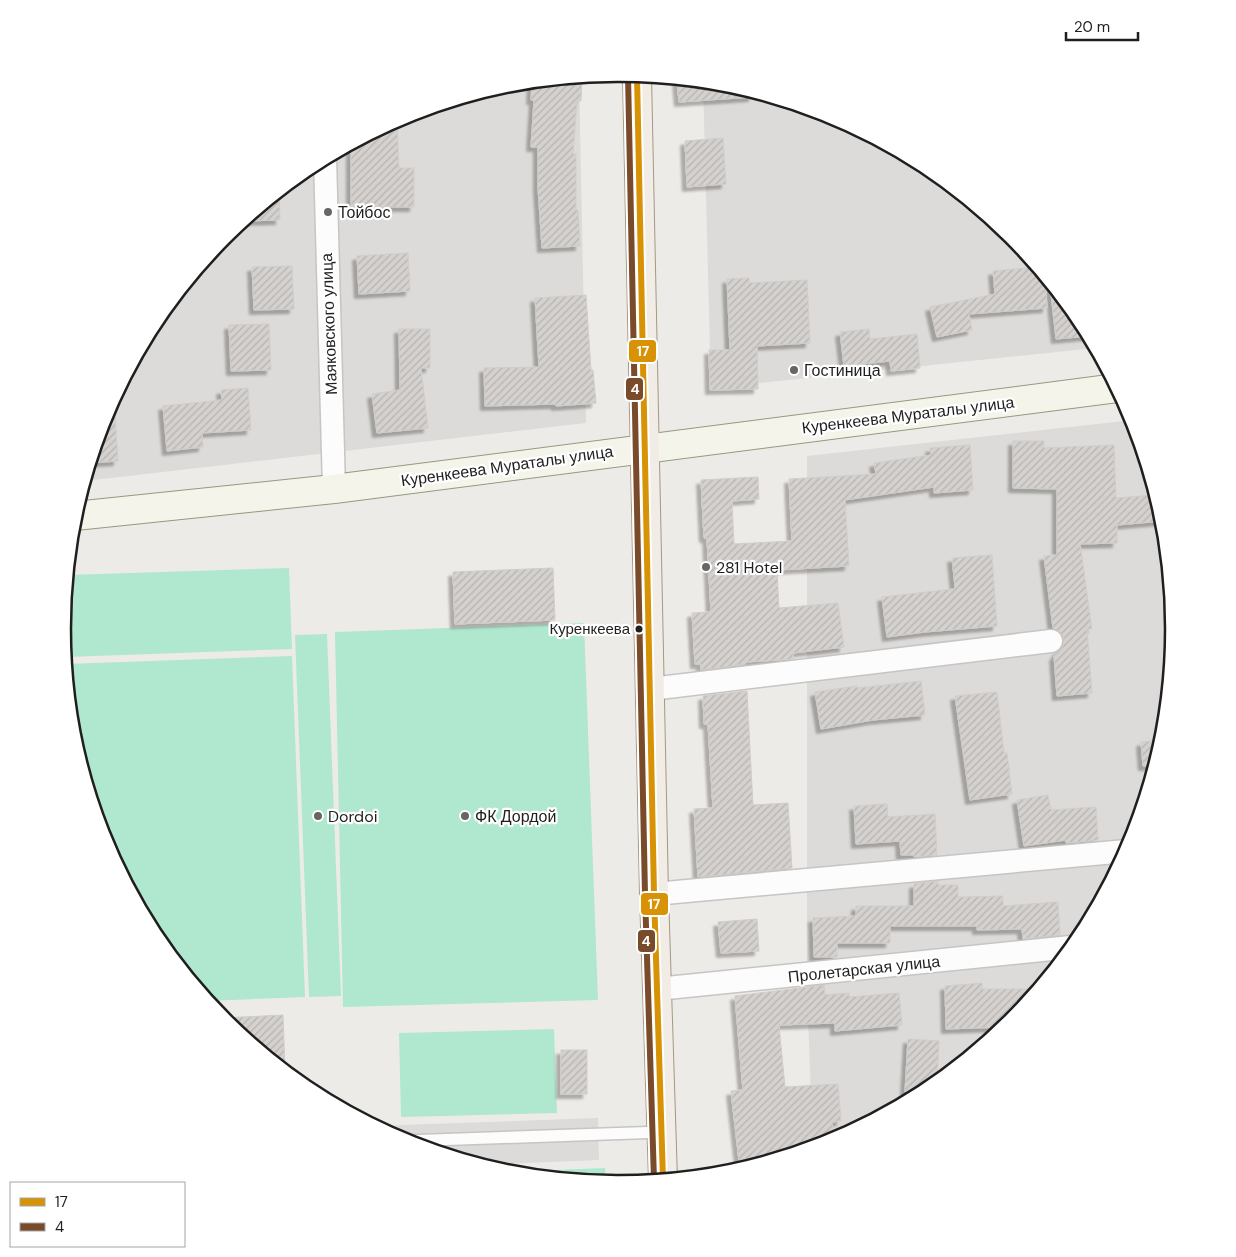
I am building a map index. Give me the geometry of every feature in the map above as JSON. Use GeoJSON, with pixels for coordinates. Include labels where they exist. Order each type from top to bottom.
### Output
{"type":"FeatureCollection","features":[{"type":"Feature","properties":{"kind":"main road"},"geometry":{"type":"LineString","coordinates":[[637,83],[654,894],[663,1173]]}},
{"type":"Feature","properties":{"kind":"street","name":"Маяковского улица"},"geometry":{"type":"LineString","coordinates":[[325,167],[334,489]]}},
{"type":"Feature","properties":{"kind":"street","name":"Куренкеева Мураталы улица"},"geometry":{"type":"LineString","coordinates":[[84,515],[334,489],[1109,389]]}},
{"type":"Feature","properties":{"kind":"street"},"geometry":{"type":"LineString","coordinates":[[651,689],[1051,641]]}},
{"type":"Feature","properties":{"kind":"street"},"geometry":{"type":"LineString","coordinates":[[654,894],[1117,852]]}},
{"type":"Feature","properties":{"kind":"street","name":"Пролетарская улица"},"geometry":{"type":"LineString","coordinates":[[657,989],[1061,949]]}},
{"type":"Feature","properties":{"kind":"lane"},"geometry":{"type":"LineString","coordinates":[[426,1140],[662,1132]]}},
{"type":"Feature","properties":{"kind":"shaded area"},"geometry":{"type":"Polygon","coordinates":[[[579,83],[586,423],[92,480],[113,419],[145,355],[163,325],[207,268],[258,217],[314,174],[376,138],[409,123],[476,100],[547,86],[579,83]]]}},
{"type":"Feature","properties":{"kind":"shaded area"},"geometry":{"type":"Polygon","coordinates":[[[703,88],[760,100],[827,123],[860,138],[922,174],[978,217],[1005,242],[1052,296],[1087,349],[711,388],[703,88]]]}},
{"type":"Feature","properties":{"kind":"shaded area"},"geometry":{"type":"Polygon","coordinates":[[[1124,421],[1136,453],[1154,522],[1164,593],[1165,629],[1160,700],[1146,770],[1136,804],[1108,870],[1073,932],[1052,961],[1005,1015],[951,1062],[891,1102],[860,1119],[813,1139],[807,991],[807,456],[1124,421]]]}},
{"type":"Feature","properties":{"kind":"shaded area"},"geometry":{"type":"Polygon","coordinates":[[[598,1118],[599,1160],[506,1164],[442,1146],[390,1125],[598,1118]]]}},
{"type":"Feature","properties":{"kind":"green space"},"geometry":{"type":"Polygon","coordinates":[[[289,568],[292,649],[72,657],[71,629],[74,575],[289,568]]]}},
{"type":"Feature","properties":{"kind":"green space","name":"ФК Дордой"},"geometry":{"type":"Polygon","coordinates":[[[584,623],[598,1000],[343,1007],[335,632],[584,623]]]}},
{"type":"Feature","properties":{"kind":"green space","name":"Dordoi"},"geometry":{"type":"Polygon","coordinates":[[[327,634],[341,996],[309,997],[295,635],[327,634]]]}},
{"type":"Feature","properties":{"kind":"green space"},"geometry":{"type":"Polygon","coordinates":[[[292,656],[305,997],[218,1001],[184,961],[163,932],[128,870],[100,804],[82,735],[72,664],[292,656]]]}},
{"type":"Feature","properties":{"kind":"green space"},"geometry":{"type":"Polygon","coordinates":[[[554,1029],[557,1113],[401,1117],[399,1033],[554,1029]]]}},
{"type":"Feature","properties":{"kind":"green space"},"geometry":{"type":"Polygon","coordinates":[[[605,1168],[605,1175],[582,1174],[544,1170],[605,1168]]]}},
{"type":"Feature","properties":{"kind":"building"},"geometry":{"type":"Polygon","coordinates":[[[582,83],[581,101],[577,101],[573,154],[576,154],[576,210],[578,210],[580,246],[542,248],[538,188],[538,147],[531,147],[534,100],[531,100],[532,89],[582,83]]]}},
{"type":"Feature","properties":{"kind":"building"},"geometry":{"type":"Polygon","coordinates":[[[678,85],[748,97],[679,102],[678,85]]]}},
{"type":"Feature","properties":{"kind":"building"},"geometry":{"type":"Polygon","coordinates":[[[397,128],[399,168],[414,168],[414,207],[351,207],[351,152],[397,128]]]}},
{"type":"Feature","properties":{"kind":"building"},"geometry":{"type":"Polygon","coordinates":[[[723,138],[726,184],[687,187],[685,141],[723,138]]]}},
{"type":"Feature","properties":{"kind":"building"},"geometry":{"type":"Polygon","coordinates":[[[279,200],[280,220],[254,221],[279,200]]]}},
{"type":"Feature","properties":{"kind":"building"},"geometry":{"type":"Polygon","coordinates":[[[408,253],[410,291],[359,294],[357,256],[408,253]]]}},
{"type":"Feature","properties":{"kind":"building"},"geometry":{"type":"Polygon","coordinates":[[[292,266],[294,309],[254,310],[252,267],[292,266]]]}},
{"type":"Feature","properties":{"kind":"building"},"geometry":{"type":"Polygon","coordinates":[[[1029,268],[1046,288],[1047,308],[969,314],[972,330],[937,337],[930,307],[995,294],[993,271],[1029,268]]]}},
{"type":"Feature","properties":{"kind":"building"},"geometry":{"type":"Polygon","coordinates":[[[749,278],[749,283],[807,280],[810,343],[757,346],[758,389],[710,390],[709,350],[730,350],[727,279],[749,278]]]}},
{"type":"Feature","properties":{"kind":"building"},"geometry":{"type":"Polygon","coordinates":[[[586,295],[591,370],[593,370],[596,403],[556,406],[556,404],[485,406],[484,368],[539,367],[535,298],[586,295]]]}},
{"type":"Feature","properties":{"kind":"building"},"geometry":{"type":"Polygon","coordinates":[[[1051,295],[1080,337],[1056,339],[1051,295]]]}},
{"type":"Feature","properties":{"kind":"building"},"geometry":{"type":"Polygon","coordinates":[[[269,324],[271,370],[231,371],[229,325],[269,324]]]}},
{"type":"Feature","properties":{"kind":"building"},"geometry":{"type":"Polygon","coordinates":[[[399,329],[430,329],[430,368],[421,368],[428,428],[377,433],[372,394],[400,390],[399,329]]]}},
{"type":"Feature","properties":{"kind":"building"},"geometry":{"type":"Polygon","coordinates":[[[869,329],[870,339],[917,334],[920,368],[891,371],[890,361],[844,366],[840,332],[869,329]]]}},
{"type":"Feature","properties":{"kind":"building"},"geometry":{"type":"Polygon","coordinates":[[[248,388],[251,430],[202,433],[203,447],[167,451],[163,406],[222,400],[221,390],[248,388]]]}},
{"type":"Feature","properties":{"kind":"building"},"geometry":{"type":"Polygon","coordinates":[[[115,415],[118,461],[97,462],[115,415]]]}},
{"type":"Feature","properties":{"kind":"building"},"geometry":{"type":"Polygon","coordinates":[[[1013,441],[1044,441],[1044,448],[1114,445],[1116,498],[1148,496],[1154,522],[1117,525],[1117,543],[1080,544],[1092,629],[1087,629],[1092,693],[1057,696],[1054,656],[1063,647],[1064,640],[1061,633],[1053,628],[1044,556],[1057,555],[1057,489],[1013,488],[1013,441]]]}},
{"type":"Feature","properties":{"kind":"building"},"geometry":{"type":"Polygon","coordinates":[[[970,445],[973,490],[934,493],[934,487],[845,500],[849,566],[777,570],[779,608],[838,603],[844,647],[793,653],[793,659],[745,662],[745,664],[701,670],[701,664],[695,664],[692,613],[711,612],[707,538],[704,538],[701,480],[758,477],[759,499],[732,501],[734,544],[792,541],[789,479],[876,474],[874,463],[931,455],[930,448],[970,445]]]}},
{"type":"Feature","properties":{"kind":"building"},"geometry":{"type":"Polygon","coordinates":[[[992,555],[997,626],[887,637],[882,597],[954,589],[952,558],[992,555]]]}},
{"type":"Feature","properties":{"kind":"building"},"geometry":{"type":"Polygon","coordinates":[[[553,568],[555,620],[455,624],[453,572],[553,568]]]}},
{"type":"Feature","properties":{"kind":"building"},"geometry":{"type":"Polygon","coordinates":[[[921,681],[925,715],[873,720],[821,729],[815,692],[857,686],[857,688],[921,681]]]}},
{"type":"Feature","properties":{"kind":"building"},"geometry":{"type":"Polygon","coordinates":[[[747,691],[753,805],[788,803],[792,868],[698,877],[694,809],[713,808],[708,724],[704,724],[703,696],[747,691]]]}},
{"type":"Feature","properties":{"kind":"building"},"geometry":{"type":"Polygon","coordinates":[[[997,692],[1004,753],[1007,753],[1012,794],[970,800],[955,696],[997,692]]]}},
{"type":"Feature","properties":{"kind":"building"},"geometry":{"type":"Polygon","coordinates":[[[1153,741],[1147,766],[1143,766],[1141,742],[1153,741]]]}},
{"type":"Feature","properties":{"kind":"building"},"geometry":{"type":"Polygon","coordinates":[[[1048,795],[1051,810],[1096,807],[1098,840],[1066,843],[1066,840],[1024,846],[1017,800],[1048,795]]]}},
{"type":"Feature","properties":{"kind":"building"},"geometry":{"type":"Polygon","coordinates":[[[887,804],[888,817],[935,814],[937,855],[914,857],[914,855],[901,855],[900,841],[856,844],[854,806],[887,804]]]}},
{"type":"Feature","properties":{"kind":"building"},"geometry":{"type":"Polygon","coordinates":[[[938,881],[938,885],[958,885],[958,897],[1003,896],[1003,906],[1058,902],[1060,935],[1023,939],[1022,929],[977,930],[977,926],[890,926],[890,943],[837,943],[837,957],[814,957],[813,918],[856,916],[856,906],[914,906],[914,884],[938,881]]]}},
{"type":"Feature","properties":{"kind":"building"},"geometry":{"type":"Polygon","coordinates":[[[757,919],[759,951],[721,953],[718,922],[757,919]]]}},
{"type":"Feature","properties":{"kind":"building"},"geometry":{"type":"Polygon","coordinates":[[[982,983],[982,989],[1029,989],[992,1027],[946,1029],[945,986],[982,983]]]}},
{"type":"Feature","properties":{"kind":"building"},"geometry":{"type":"Polygon","coordinates":[[[824,985],[825,995],[849,993],[849,997],[899,993],[902,1025],[835,1031],[835,1023],[779,1025],[785,1087],[838,1084],[841,1121],[832,1122],[833,1131],[827,1134],[760,1157],[739,1162],[731,1091],[743,1090],[735,996],[824,985]]]}},
{"type":"Feature","properties":{"kind":"building"},"geometry":{"type":"Polygon","coordinates":[[[283,1015],[285,1062],[258,1040],[234,1017],[283,1015]]]}},
{"type":"Feature","properties":{"kind":"building"},"geometry":{"type":"Polygon","coordinates":[[[908,1039],[939,1041],[937,1072],[905,1092],[908,1039]]]}},
{"type":"Feature","properties":{"kind":"building"},"geometry":{"type":"Polygon","coordinates":[[[561,1050],[587,1050],[587,1094],[561,1094],[561,1050]]]}},
{"type":"Feature","properties":{"kind":"transit line","name":"4"},"geometry":{"type":"LineString","coordinates":[[628,82],[645,894],[654,1174]]}},
{"type":"Feature","properties":{"kind":"transit line","name":"17"},"geometry":{"type":"LineString","coordinates":[[637,83],[654,894],[663,1173]]}},
{"type":"Feature","properties":{"kind":"place","name":"Тойбос"},"geometry":{"type":"Point","coordinates":[328,212]}},
{"type":"Feature","properties":{"kind":"place","name":"Гостиница"},"geometry":{"type":"Point","coordinates":[794,370]}},
{"type":"Feature","properties":{"kind":"place","name":"281 Hotel"},"geometry":{"type":"Point","coordinates":[706,567]}},
{"type":"Feature","properties":{"kind":"place","name":"Куренкеева"},"geometry":{"type":"Point","coordinates":[639,629]}},
{"type":"Feature","properties":{"kind":"place","name":"Dordoi"},"geometry":{"type":"Point","coordinates":[318,816]}},
{"type":"Feature","properties":{"kind":"place","name":"ФК Дордой"},"geometry":{"type":"Point","coordinates":[465,816]}}]}
